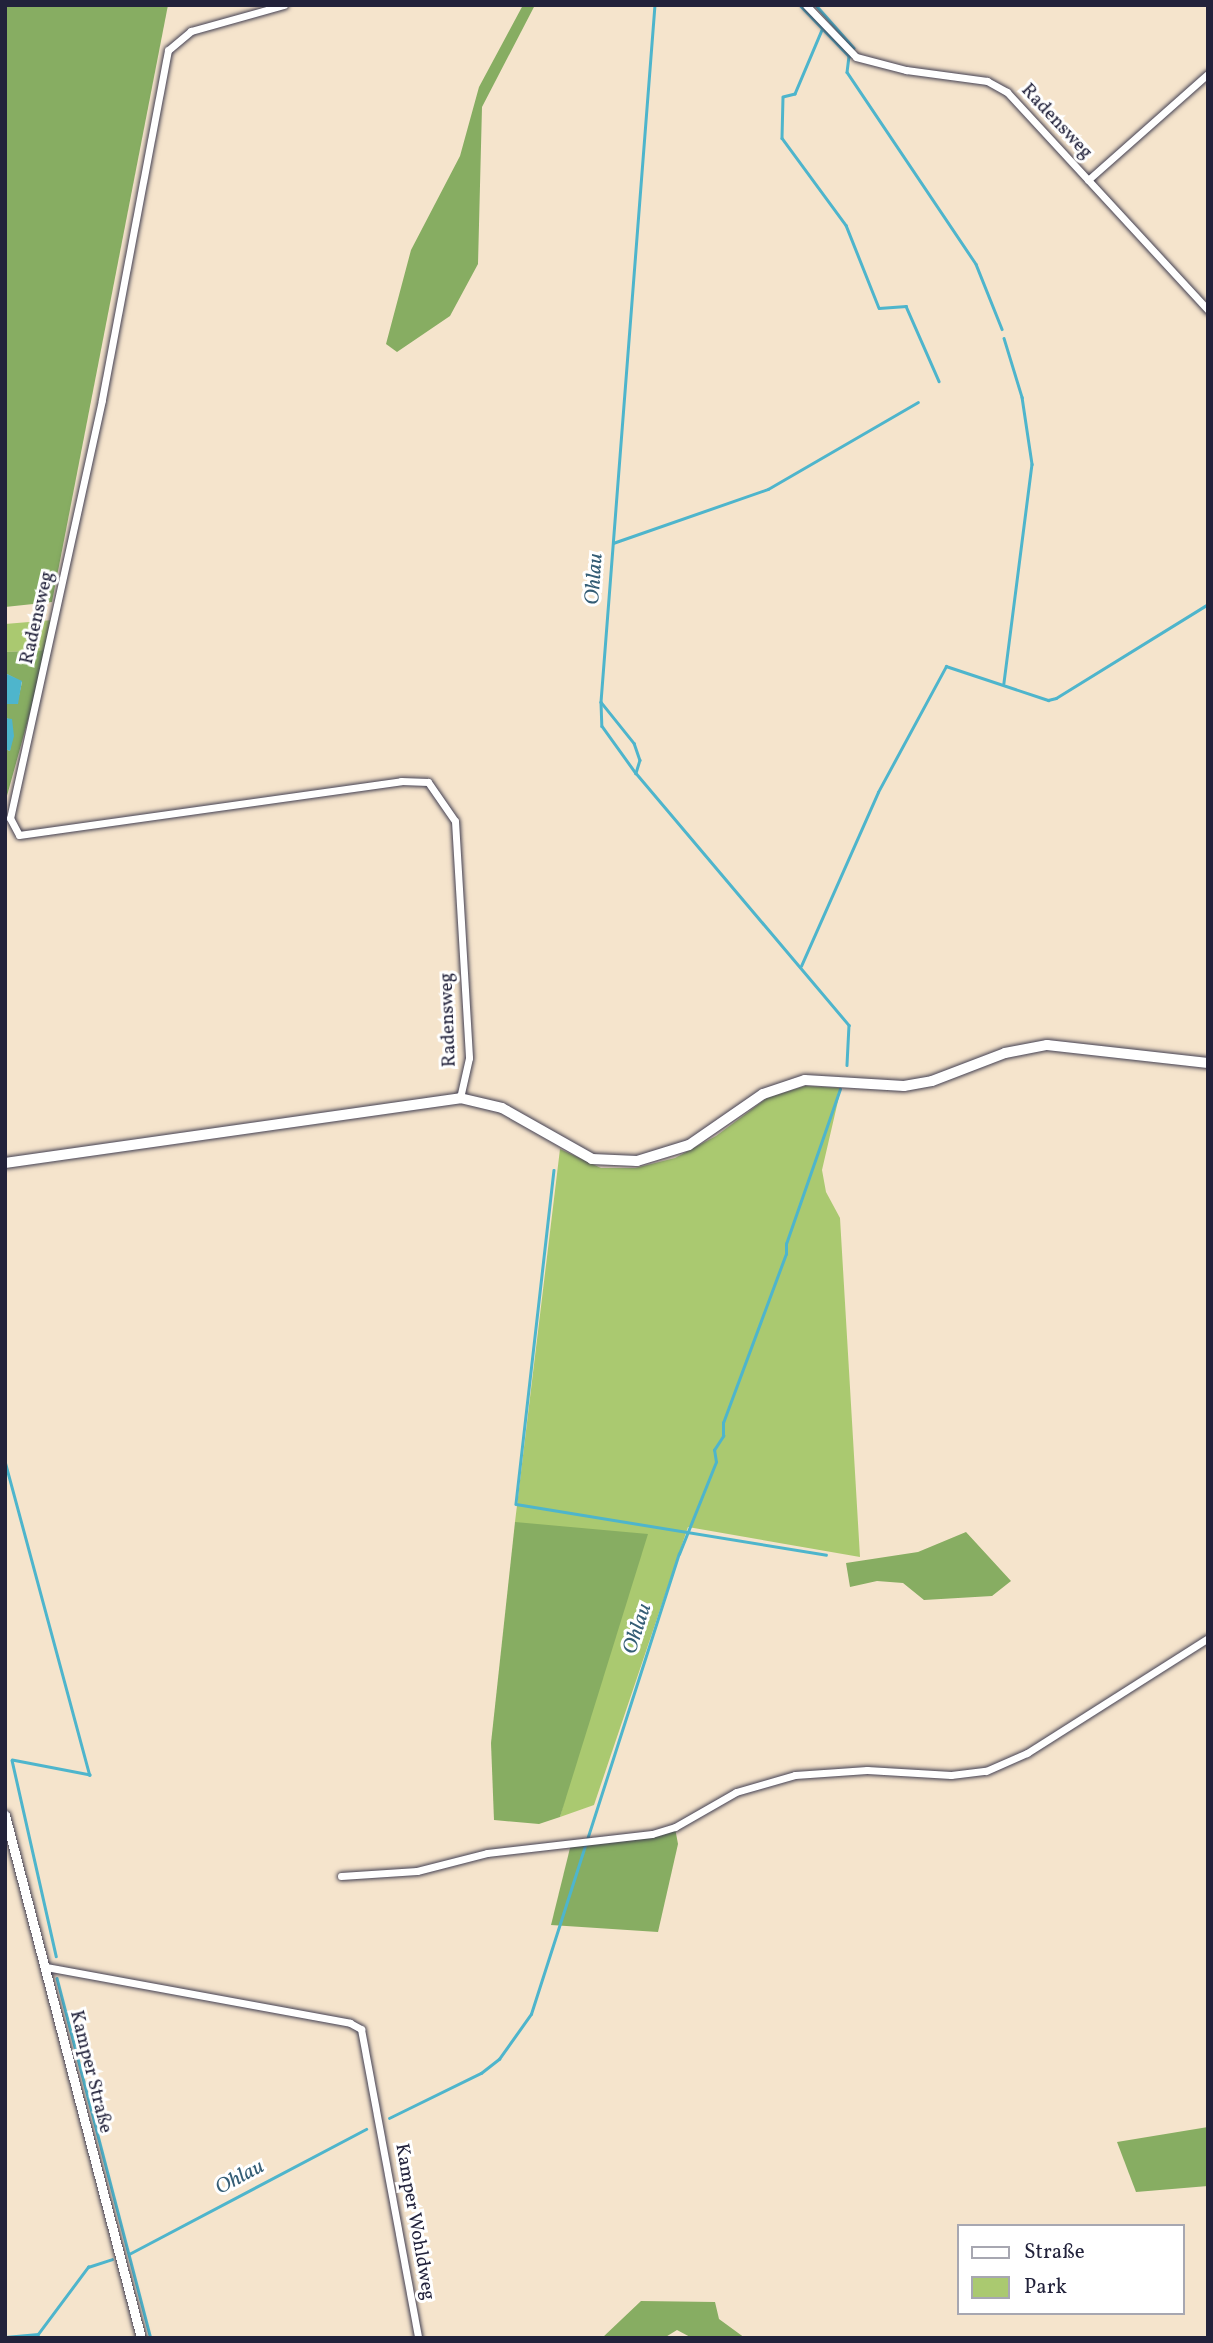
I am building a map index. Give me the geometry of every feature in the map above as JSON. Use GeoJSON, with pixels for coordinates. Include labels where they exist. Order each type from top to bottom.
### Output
{"type":"FeatureCollection","features":[{"type":"Feature","properties":{"kind":"main road"},"geometry":{"type":"LineString","coordinates":[[5,1163],[460,1098],[495,1105],[592,1158],[615,1163],[663,1155],[689,1145],[778,1086],[829,1079],[904,1086],[932,1081],[1039,1046],[1208,1063]]}},
{"type":"Feature","properties":{"kind":"street","name":"Radensweg"},"geometry":{"type":"LineString","coordinates":[[284,5],[191,31],[168,50],[102,400],[10,818],[19,835],[401,781],[428,782],[455,821],[469,1058],[460,1098]]}},
{"type":"Feature","properties":{"kind":"street","name":"Radensweg"},"geometry":{"type":"LineString","coordinates":[[806,5],[856,57],[906,70],[987,81],[1007,92],[1208,310]]}},
{"type":"Feature","properties":{"kind":"street"},"geometry":{"type":"LineString","coordinates":[[1088,180],[1208,74]]}},
{"type":"Feature","properties":{"kind":"street"},"geometry":{"type":"LineString","coordinates":[[341,1876],[417,1871],[488,1853],[595,1841],[675,1827],[736,1792],[795,1774],[867,1770],[951,1775],[986,1771],[1027,1753],[1208,1638]]}},
{"type":"Feature","properties":{"kind":"street","name":"Kamper Straße"},"geometry":{"type":"LineString","coordinates":[[5,1815],[141,2338]]}},
{"type":"Feature","properties":{"kind":"street","name":"Kamper Wohldweg"},"geometry":{"type":"LineString","coordinates":[[46,1967],[350,2023],[365,2034],[418,2338]]}},
{"type":"Feature","properties":{"kind":"green space"},"geometry":{"type":"Polygon","coordinates":[[[5,5],[168,5],[52,602],[5,607],[5,5]]]}},
{"type":"Feature","properties":{"kind":"green space"},"geometry":{"type":"Polygon","coordinates":[[[523,5],[535,5],[482,107],[478,264],[450,316],[397,352],[386,344],[411,250],[460,156],[479,87],[523,5]]]}},
{"type":"Feature","properties":{"kind":"green space"},"geometry":{"type":"Polygon","coordinates":[[[53,620],[46,650],[5,652],[5,624],[53,620]]]}},
{"type":"Feature","properties":{"kind":"green space"},"geometry":{"type":"Polygon","coordinates":[[[46,650],[5,803],[5,749],[10,751],[12,720],[5,718],[5,704],[17,704],[22,682],[5,673],[5,652],[46,650]]]}},
{"type":"Feature","properties":{"kind":"green space"},"geometry":{"type":"Polygon","coordinates":[[[805,1086],[841,1088],[822,1170],[826,1192],[840,1218],[860,1557],[688,1527],[594,1805],[560,1817],[576,1756],[515,1522],[560,1149],[601,1168],[635,1168],[675,1158],[716,1136],[767,1098],[805,1086]]]}},
{"type":"Feature","properties":{"kind":"green space"},"geometry":{"type":"Polygon","coordinates":[[[515,1522],[648,1534],[560,1817],[539,1824],[494,1820],[491,1743],[515,1522]]]}},
{"type":"Feature","properties":{"kind":"green space"},"geometry":{"type":"Polygon","coordinates":[[[966,1532],[1011,1581],[992,1596],[924,1600],[903,1583],[877,1581],[850,1587],[846,1563],[918,1552],[966,1532]]]}},
{"type":"Feature","properties":{"kind":"green space"},"geometry":{"type":"Polygon","coordinates":[[[675,1828],[678,1844],[658,1932],[551,1925],[571,1844],[675,1828]]]}},
{"type":"Feature","properties":{"kind":"green space"},"geometry":{"type":"Polygon","coordinates":[[[1208,2127],[1208,2186],[1136,2192],[1117,2142],[1208,2127]]]}},
{"type":"Feature","properties":{"kind":"green space"},"geometry":{"type":"Polygon","coordinates":[[[641,2301],[715,2302],[719,2319],[745,2338],[692,2338],[677,2330],[664,2338],[602,2338],[641,2301]]]}},
{"type":"Feature","properties":{"kind":"water"},"geometry":{"type":"Polygon","coordinates":[[[5,673],[22,681],[18,704],[5,704],[5,673]]]}},
{"type":"Feature","properties":{"kind":"water"},"geometry":{"type":"Polygon","coordinates":[[[5,718],[12,719],[14,736],[10,751],[5,749],[5,718]]]}},
{"type":"Feature","properties":{"kind":"waterway","name":"Ohlau"},"geometry":{"type":"LineString","coordinates":[[655,5],[601,702],[634,743],[640,760],[636,773],[849,1025],[847,1065]]}},
{"type":"Feature","properties":{"kind":"waterway"},"geometry":{"type":"LineString","coordinates":[[800,5],[849,56],[847,72],[976,264],[1002,329]]}},
{"type":"Feature","properties":{"kind":"waterway"},"geometry":{"type":"LineString","coordinates":[[816,5],[854,48]]}},
{"type":"Feature","properties":{"kind":"waterway"},"geometry":{"type":"LineString","coordinates":[[822,30],[795,94],[783,97],[782,138],[846,225],[879,308],[906,306],[939,381]]}},
{"type":"Feature","properties":{"kind":"waterway"},"geometry":{"type":"LineString","coordinates":[[1004,338],[1022,397],[1032,464],[1004,683]]}},
{"type":"Feature","properties":{"kind":"waterway"},"geometry":{"type":"LineString","coordinates":[[613,543],[768,489],[918,402]]}},
{"type":"Feature","properties":{"kind":"waterway"},"geometry":{"type":"LineString","coordinates":[[801,966],[878,792],[946,666],[1048,700],[1056,698],[1208,604]]}},
{"type":"Feature","properties":{"kind":"waterway"},"geometry":{"type":"LineString","coordinates":[[601,702],[602,726],[635,772]]}},
{"type":"Feature","properties":{"kind":"waterway","name":"Ohlau"},"geometry":{"type":"LineString","coordinates":[[389,2118],[481,2073],[499,2059],[531,2014],[679,1554],[716,1462],[714,1450],[723,1436],[723,1423],[786,1254],[786,1244],[840,1089]]}},
{"type":"Feature","properties":{"kind":"waterway"},"geometry":{"type":"LineString","coordinates":[[554,1170],[516,1504],[826,1555]]}},
{"type":"Feature","properties":{"kind":"waterway"},"geometry":{"type":"LineString","coordinates":[[5,1461],[90,1775],[12,1760],[56,1956]]}},
{"type":"Feature","properties":{"kind":"waterway"},"geometry":{"type":"LineString","coordinates":[[57,1978],[151,2338]]}},
{"type":"Feature","properties":{"kind":"waterway","name":"Ohlau"},"geometry":{"type":"LineString","coordinates":[[129,2254],[366,2129]]}},
{"type":"Feature","properties":{"kind":"waterway","name":"Ohlau"},"geometry":{"type":"LineString","coordinates":[[5,2337],[38,2334],[88,2267],[112,2259]]}}]}
